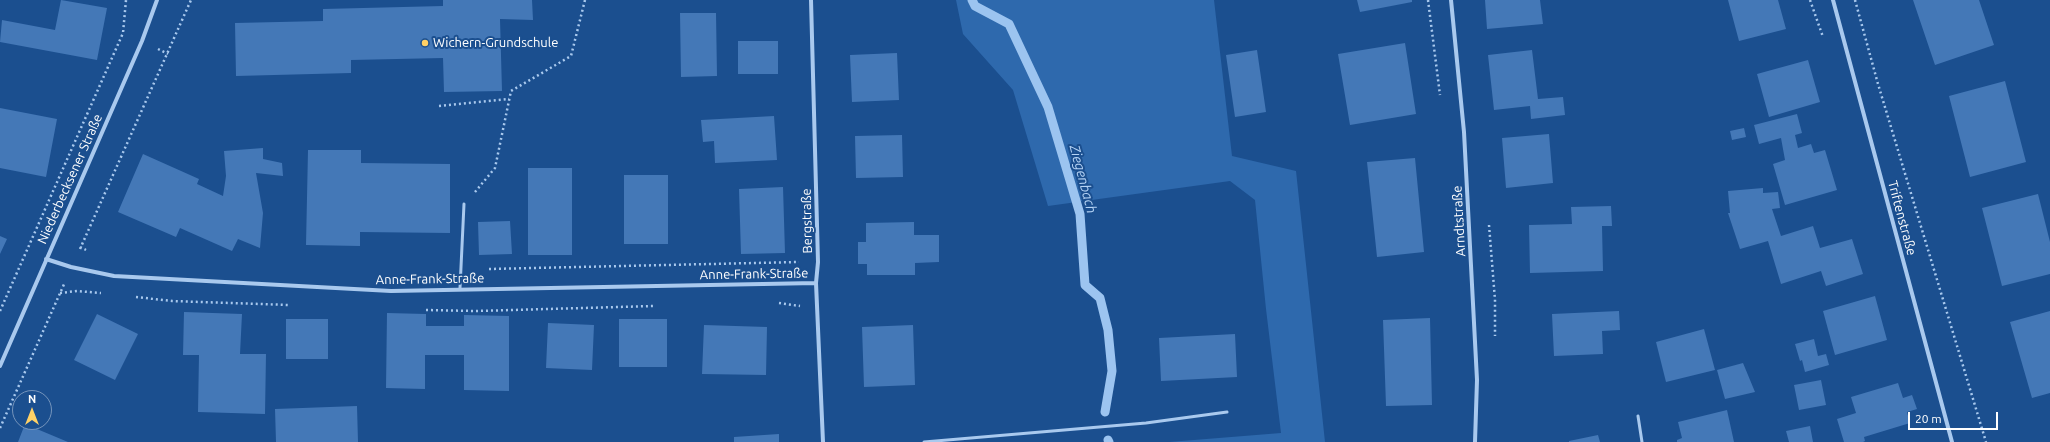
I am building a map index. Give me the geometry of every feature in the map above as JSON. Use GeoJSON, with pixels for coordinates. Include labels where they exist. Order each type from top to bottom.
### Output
{"type":"FeatureCollection","features":[{"type":"Feature","properties":{"kind":"street","name":"Niederbecksener Straße"},"geometry":{"type":"LineString","coordinates":[[0,366],[142,41],[157,0]]}},
{"type":"Feature","properties":{"kind":"street","name":"Bergstraße"},"geometry":{"type":"LineString","coordinates":[[811,0],[818,262],[816,283],[823,442]]}},
{"type":"Feature","properties":{"kind":"street","name":"Arndtstraße"},"geometry":{"type":"LineString","coordinates":[[1451,0],[1466,156],[1477,380],[1475,442]]}},
{"type":"Feature","properties":{"kind":"street","name":"Triftenstraße"},"geometry":{"type":"LineString","coordinates":[[1833,0],[1952,442]]}},
{"type":"Feature","properties":{"kind":"street","name":"Anne-Frank-Straße"},"geometry":{"type":"LineString","coordinates":[[46,259],[71,267],[114,276],[391,291],[460,288],[816,283]]}},
{"type":"Feature","properties":{"kind":"lane"},"geometry":{"type":"LineString","coordinates":[[460,288],[464,204]]}},
{"type":"Feature","properties":{"kind":"lane"},"geometry":{"type":"LineString","coordinates":[[924,442],[1146,423],[1226,412]]}},
{"type":"Feature","properties":{"kind":"lane"},"geometry":{"type":"LineString","coordinates":[[1638,416],[1642,442]]}},
{"type":"Feature","properties":{"kind":"path"},"geometry":{"type":"LineString","coordinates":[[0,311],[123,33],[126,0]]}},
{"type":"Feature","properties":{"kind":"path"},"geometry":{"type":"LineString","coordinates":[[0,428],[71,267],[168,54],[190,0]]}},
{"type":"Feature","properties":{"kind":"path"},"geometry":{"type":"LineString","coordinates":[[464,204],[495,168],[511,91],[572,56],[586,0]]}},
{"type":"Feature","properties":{"kind":"path"},"geometry":{"type":"LineString","coordinates":[[1428,0],[1441,99]]}},
{"type":"Feature","properties":{"kind":"path"},"geometry":{"type":"LineString","coordinates":[[1855,0],[1878,84],[1986,442]]}},
{"type":"Feature","properties":{"kind":"path"},"geometry":{"type":"LineString","coordinates":[[439,106],[509,99]]}},
{"type":"Feature","properties":{"kind":"shaded area"},"geometry":{"type":"Polygon","coordinates":[[[956,0],[1214,0],[1232,156],[1296,171],[1325,442],[1169,442],[1281,433],[1255,200],[1230,181],[1048,206],[1013,90],[963,34],[956,0]]]}},
{"type":"Feature","properties":{"kind":"building"},"geometry":{"type":"Polygon","coordinates":[[[61,0],[107,8],[97,60],[0,42],[2,20],[55,30],[61,0]]]}},
{"type":"Feature","properties":{"kind":"building"},"geometry":{"type":"Polygon","coordinates":[[[443,0],[532,0],[533,20],[500,19],[502,91],[444,92],[443,58],[351,60],[351,73],[236,76],[235,23],[323,21],[323,9],[443,6],[443,0]]]}},
{"type":"Feature","properties":{"kind":"building"},"geometry":{"type":"Polygon","coordinates":[[[1357,0],[1412,0],[1412,2],[1360,12],[1357,0]]]}},
{"type":"Feature","properties":{"kind":"building"},"geometry":{"type":"Polygon","coordinates":[[[1485,0],[1540,0],[1543,24],[1487,29],[1485,0]]]}},
{"type":"Feature","properties":{"kind":"building"},"geometry":{"type":"Polygon","coordinates":[[[1728,0],[1778,0],[1786,29],[1739,41],[1728,0]]]}},
{"type":"Feature","properties":{"kind":"building"},"geometry":{"type":"Polygon","coordinates":[[[1913,0],[1979,0],[1994,45],[1935,65],[1913,0]]]}},
{"type":"Feature","properties":{"kind":"building"},"geometry":{"type":"Polygon","coordinates":[[[680,13],[716,13],[717,76],[681,77],[680,13]]]}},
{"type":"Feature","properties":{"kind":"building"},"geometry":{"type":"Polygon","coordinates":[[[738,41],[778,41],[778,74],[738,74],[738,41]]]}},
{"type":"Feature","properties":{"kind":"building"},"geometry":{"type":"Polygon","coordinates":[[[1405,43],[1416,114],[1350,125],[1338,54],[1405,43]]]}},
{"type":"Feature","properties":{"kind":"building"},"geometry":{"type":"Polygon","coordinates":[[[1257,50],[1266,112],[1235,117],[1226,55],[1257,50]]]}},
{"type":"Feature","properties":{"kind":"building"},"geometry":{"type":"Polygon","coordinates":[[[1532,50],[1538,99],[1563,97],[1565,115],[1531,119],[1530,106],[1494,110],[1488,55],[1532,50]]]}},
{"type":"Feature","properties":{"kind":"building"},"geometry":{"type":"Polygon","coordinates":[[[897,53],[899,100],[852,102],[850,55],[897,53]]]}},
{"type":"Feature","properties":{"kind":"building"},"geometry":{"type":"Polygon","coordinates":[[[1808,60],[1820,102],[1769,117],[1757,74],[1808,60]]]}},
{"type":"Feature","properties":{"kind":"building"},"geometry":{"type":"Polygon","coordinates":[[[2005,81],[2026,162],[1970,177],[1949,96],[2005,81]]]}},
{"type":"Feature","properties":{"kind":"building"},"geometry":{"type":"Polygon","coordinates":[[[0,108],[57,119],[46,177],[0,168],[0,108]]]}},
{"type":"Feature","properties":{"kind":"building"},"geometry":{"type":"Polygon","coordinates":[[[1797,114],[1802,133],[1795,135],[1798,148],[1811,144],[1814,153],[1825,150],[1837,190],[1785,205],[1773,164],[1785,160],[1781,138],[1759,144],[1754,125],[1797,114]]]}},
{"type":"Feature","properties":{"kind":"building"},"geometry":{"type":"Polygon","coordinates":[[[774,116],[777,160],[715,163],[714,141],[703,142],[701,120],[774,116]]]}},
{"type":"Feature","properties":{"kind":"building"},"geometry":{"type":"Polygon","coordinates":[[[1744,128],[1746,137],[1732,140],[1730,131],[1744,128]]]}},
{"type":"Feature","properties":{"kind":"building"},"geometry":{"type":"Polygon","coordinates":[[[1549,134],[1553,183],[1506,188],[1502,138],[1549,134]]]}},
{"type":"Feature","properties":{"kind":"building"},"geometry":{"type":"Polygon","coordinates":[[[902,135],[903,177],[856,178],[855,136],[902,135]]]}},
{"type":"Feature","properties":{"kind":"building"},"geometry":{"type":"Polygon","coordinates":[[[263,148],[263,159],[282,163],[283,176],[256,173],[263,213],[260,248],[238,239],[232,251],[180,228],[176,237],[118,212],[143,154],[199,179],[197,184],[223,196],[226,176],[224,151],[263,148]]]}},
{"type":"Feature","properties":{"kind":"building"},"geometry":{"type":"Polygon","coordinates":[[[308,150],[361,150],[361,163],[450,164],[450,233],[360,232],[360,246],[306,245],[308,150]]]}},
{"type":"Feature","properties":{"kind":"building"},"geometry":{"type":"Polygon","coordinates":[[[1415,158],[1424,252],[1377,257],[1367,162],[1415,158]]]}},
{"type":"Feature","properties":{"kind":"building"},"geometry":{"type":"Polygon","coordinates":[[[528,168],[572,168],[572,255],[528,255],[528,168]]]}},
{"type":"Feature","properties":{"kind":"building"},"geometry":{"type":"Polygon","coordinates":[[[624,175],[668,175],[668,244],[624,244],[624,175]]]}},
{"type":"Feature","properties":{"kind":"building"},"geometry":{"type":"Polygon","coordinates":[[[783,187],[785,253],[741,254],[739,189],[783,187]]]}},
{"type":"Feature","properties":{"kind":"building"},"geometry":{"type":"Polygon","coordinates":[[[1763,188],[1763,193],[1778,192],[1780,208],[1772,209],[1781,236],[1813,226],[1820,248],[1852,239],[1863,274],[1826,286],[1821,271],[1781,284],[1768,241],[1740,249],[1728,213],[1730,213],[1728,191],[1763,188]]]}},
{"type":"Feature","properties":{"kind":"building"},"geometry":{"type":"Polygon","coordinates":[[[2038,194],[2050,242],[2050,274],[2002,286],[1982,208],[2038,194]]]}},
{"type":"Feature","properties":{"kind":"building"},"geometry":{"type":"Polygon","coordinates":[[[1611,206],[1612,226],[1602,226],[1603,271],[1530,273],[1529,225],[1572,224],[1571,207],[1611,206]]]}},
{"type":"Feature","properties":{"kind":"building"},"geometry":{"type":"Polygon","coordinates":[[[510,221],[512,254],[479,255],[478,222],[510,221]]]}},
{"type":"Feature","properties":{"kind":"building"},"geometry":{"type":"Polygon","coordinates":[[[914,222],[914,235],[939,235],[939,262],[915,263],[915,275],[867,275],[867,264],[858,264],[858,242],[866,242],[866,223],[914,222]]]}},
{"type":"Feature","properties":{"kind":"building"},"geometry":{"type":"Polygon","coordinates":[[[0,236],[7,239],[0,254],[0,236]]]}},
{"type":"Feature","properties":{"kind":"building"},"geometry":{"type":"Polygon","coordinates":[[[1875,296],[1887,340],[1835,355],[1823,311],[1875,296]]]}},
{"type":"Feature","properties":{"kind":"building"},"geometry":{"type":"Polygon","coordinates":[[[1619,311],[1620,330],[1602,331],[1603,354],[1554,356],[1552,314],[1619,311]]]}},
{"type":"Feature","properties":{"kind":"building"},"geometry":{"type":"Polygon","coordinates":[[[2050,311],[2050,393],[2032,398],[2010,322],[2050,311]]]}},
{"type":"Feature","properties":{"kind":"building"},"geometry":{"type":"Polygon","coordinates":[[[184,312],[242,314],[240,354],[266,354],[265,414],[198,412],[199,355],[183,355],[184,312]]]}},
{"type":"Feature","properties":{"kind":"building"},"geometry":{"type":"Polygon","coordinates":[[[387,313],[426,314],[426,326],[464,326],[464,315],[509,316],[509,391],[464,390],[464,355],[425,355],[425,389],[386,388],[387,313]]]}},
{"type":"Feature","properties":{"kind":"building"},"geometry":{"type":"Polygon","coordinates":[[[97,314],[138,334],[115,380],[74,360],[97,314]]]}},
{"type":"Feature","properties":{"kind":"building"},"geometry":{"type":"Polygon","coordinates":[[[1430,318],[1432,405],[1386,406],[1383,320],[1430,318]]]}},
{"type":"Feature","properties":{"kind":"building"},"geometry":{"type":"Polygon","coordinates":[[[286,319],[328,319],[328,359],[286,359],[286,319]]]}},
{"type":"Feature","properties":{"kind":"building"},"geometry":{"type":"Polygon","coordinates":[[[619,319],[667,319],[667,367],[619,367],[619,319]]]}},
{"type":"Feature","properties":{"kind":"building"},"geometry":{"type":"Polygon","coordinates":[[[548,323],[594,325],[592,370],[546,368],[548,323]]]}},
{"type":"Feature","properties":{"kind":"building"},"geometry":{"type":"Polygon","coordinates":[[[704,325],[767,327],[766,375],[702,374],[704,325]]]}},
{"type":"Feature","properties":{"kind":"building"},"geometry":{"type":"Polygon","coordinates":[[[913,325],[915,385],[864,387],[862,327],[913,325]]]}},
{"type":"Feature","properties":{"kind":"building"},"geometry":{"type":"Polygon","coordinates":[[[1704,329],[1715,370],[1666,382],[1656,342],[1704,329]]]}},
{"type":"Feature","properties":{"kind":"building"},"geometry":{"type":"Polygon","coordinates":[[[1235,334],[1237,377],[1161,381],[1159,338],[1235,334]]]}},
{"type":"Feature","properties":{"kind":"building"},"geometry":{"type":"Polygon","coordinates":[[[1814,339],[1818,356],[1826,354],[1829,365],[1805,372],[1802,360],[1800,361],[1795,344],[1814,339]]]}},
{"type":"Feature","properties":{"kind":"building"},"geometry":{"type":"Polygon","coordinates":[[[1743,363],[1755,392],[1725,399],[1717,370],[1743,363]]]}},
{"type":"Feature","properties":{"kind":"building"},"geometry":{"type":"Polygon","coordinates":[[[1821,380],[1826,405],[1799,410],[1794,385],[1821,380]]]}},
{"type":"Feature","properties":{"kind":"building"},"geometry":{"type":"Polygon","coordinates":[[[1898,383],[1903,398],[1912,395],[1917,409],[1907,412],[1910,423],[1864,437],[1865,441],[1863,442],[1844,442],[1837,419],[1856,413],[1851,397],[1898,383]]]}},
{"type":"Feature","properties":{"kind":"building"},"geometry":{"type":"Polygon","coordinates":[[[357,406],[358,442],[276,442],[275,409],[357,406]]]}},
{"type":"Feature","properties":{"kind":"building"},"geometry":{"type":"Polygon","coordinates":[[[1727,410],[1734,442],[1677,442],[1677,440],[1682,438],[1678,422],[1727,410]]]}},
{"type":"Feature","properties":{"kind":"building"},"geometry":{"type":"Polygon","coordinates":[[[1810,426],[1813,442],[1789,442],[1786,431],[1810,426]]]}},
{"type":"Feature","properties":{"kind":"building"},"geometry":{"type":"Polygon","coordinates":[[[23,430],[39,430],[68,442],[18,442],[23,430]]]}},
{"type":"Feature","properties":{"kind":"building"},"geometry":{"type":"Polygon","coordinates":[[[779,434],[779,442],[734,442],[734,437],[779,434]]]}},
{"type":"Feature","properties":{"kind":"building"},"geometry":{"type":"Polygon","coordinates":[[[1598,435],[1600,442],[1569,442],[1569,441],[1598,435]]]}},
{"type":"Feature","properties":{"kind":"waterway","name":"Ziegenbach"},"geometry":{"type":"LineString","coordinates":[[972,0],[975,6],[1009,24],[1048,107],[1080,214],[1085,285],[1100,298],[1108,330],[1112,371],[1105,412]]}},
{"type":"Feature","properties":{"kind":"place","name":"Wichern-Grundschule"},"geometry":{"type":"Point","coordinates":[425,43]}}]}
